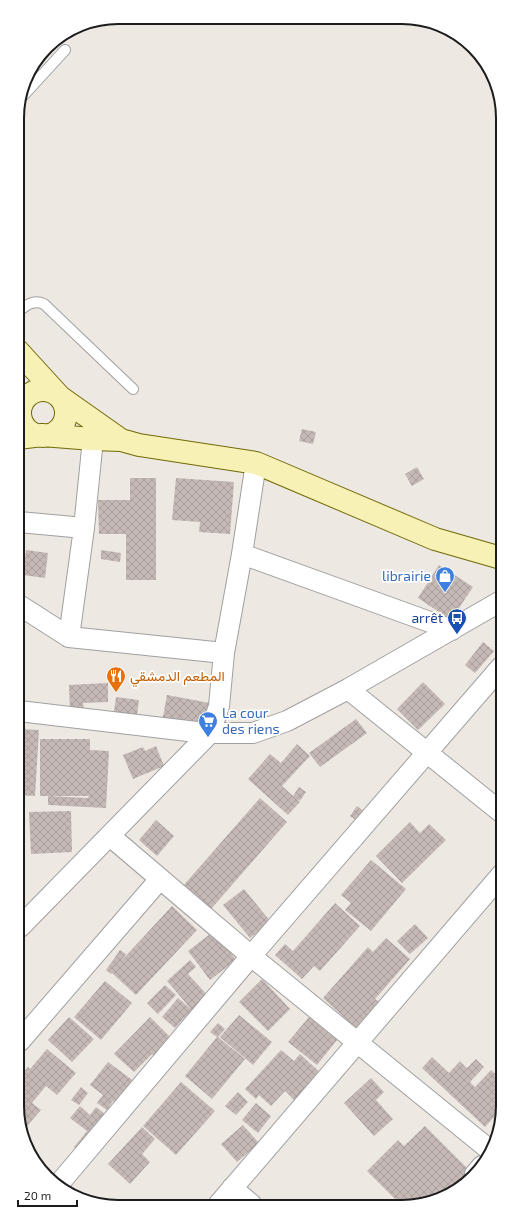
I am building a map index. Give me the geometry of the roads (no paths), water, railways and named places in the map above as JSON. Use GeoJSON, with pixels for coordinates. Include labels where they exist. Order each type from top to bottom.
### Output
{"type":"FeatureCollection","features":[{"type":"Feature","properties":{"kind":"street"},"geometry":{"type":"LineString","coordinates":[[24,358],[60,397],[66,412],[65,420],[56,431],[50,435],[24,437]]}},
{"type":"Feature","properties":{"kind":"street"},"geometry":{"type":"LineString","coordinates":[[24,399],[32,392],[47,390],[60,397],[121,440]]}},
{"type":"Feature","properties":{"kind":"street"},"geometry":{"type":"LineString","coordinates":[[24,426],[35,434],[121,440],[139,446],[256,463],[435,539],[496,557]]}},
{"type":"Feature","properties":{"kind":"street"},"geometry":{"type":"LineString","coordinates":[[69,637],[84,528],[93,439]]}},
{"type":"Feature","properties":{"kind":"street"},"geometry":{"type":"LineString","coordinates":[[24,923],[210,733],[219,706],[224,653],[242,554],[256,463]]}},
{"type":"Feature","properties":{"kind":"street"},"geometry":{"type":"LineString","coordinates":[[24,523],[84,528]]}},
{"type":"Feature","properties":{"kind":"street"},"geometry":{"type":"LineString","coordinates":[[242,554],[452,630]]}},
{"type":"Feature","properties":{"kind":"street"},"geometry":{"type":"LineString","coordinates":[[24,712],[210,733],[253,733],[287,721],[348,689],[496,604]]}},
{"type":"Feature","properties":{"kind":"street"},"geometry":{"type":"LineString","coordinates":[[24,608],[69,637],[224,653]]}},
{"type":"Feature","properties":{"kind":"street"},"geometry":{"type":"LineString","coordinates":[[61,1181],[251,956],[428,754],[496,673]]}},
{"type":"Feature","properties":{"kind":"street"},"geometry":{"type":"LineString","coordinates":[[348,689],[496,808]]}},
{"type":"Feature","properties":{"kind":"street"},"geometry":{"type":"LineString","coordinates":[[110,836],[251,956],[486,1147]]}},
{"type":"Feature","properties":{"kind":"street"},"geometry":{"type":"LineString","coordinates":[[24,1036],[160,879]]}},
{"type":"Feature","properties":{"kind":"street"},"geometry":{"type":"LineString","coordinates":[[222,1200],[496,881]]}},
{"type":"Feature","properties":{"kind":"street"},"geometry":{"type":"LineString","coordinates":[[232,1188],[246,1200]]}},
{"type":"Feature","properties":{"kind":"lane"},"geometry":{"type":"LineString","coordinates":[[28,90],[65,50]]}},
{"type":"Feature","properties":{"kind":"lane"},"geometry":{"type":"LineString","coordinates":[[24,308],[35,302],[44,304],[133,388]]}},
{"type":"Feature","properties":{"kind":"place","name":"librairie"},"geometry":{"type":"Point","coordinates":[445,593]}},
{"type":"Feature","properties":{"kind":"place","name":"arrêt"},"geometry":{"type":"Point","coordinates":[457,635]}},
{"type":"Feature","properties":{"kind":"place","name":"المطعم الدمشقي"},"geometry":{"type":"Point","coordinates":[116,693]}},
{"type":"Feature","properties":{"kind":"place","name":"La cour des riens"},"geometry":{"type":"Point","coordinates":[208,738]}}]}
